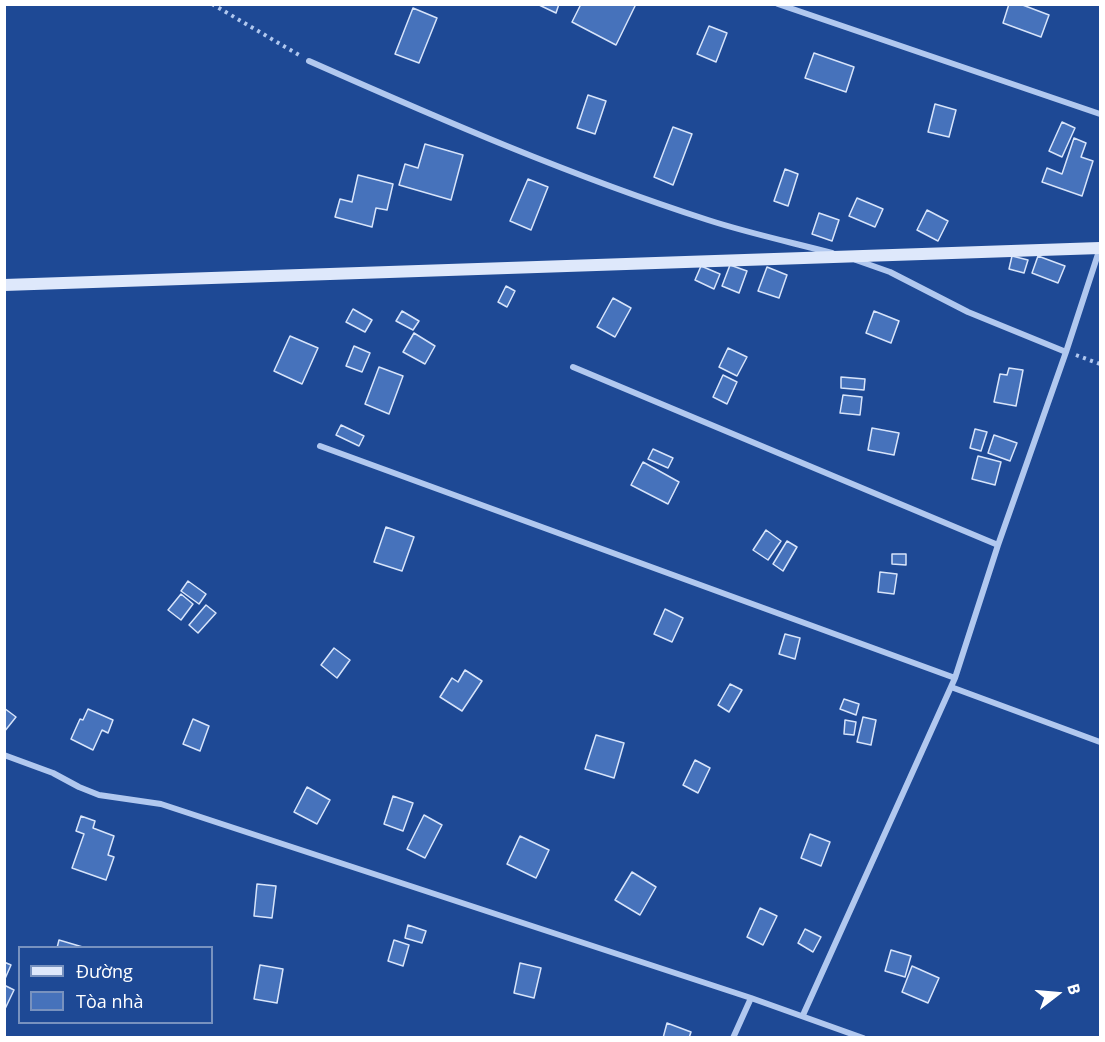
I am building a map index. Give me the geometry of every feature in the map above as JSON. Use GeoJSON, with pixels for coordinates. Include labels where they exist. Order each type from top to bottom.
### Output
{"type":"FeatureCollection","features":[{"type":"Feature","properties":{"kind":"main road"},"geometry":{"type":"LineString","coordinates":[[4,285],[1101,248]]}},
{"type":"Feature","properties":{"kind":"street"},"geometry":{"type":"LineString","coordinates":[[778,4],[1101,114]]}},
{"type":"Feature","properties":{"kind":"street"},"geometry":{"type":"LineString","coordinates":[[309,61],[482,137],[552,165],[708,220],[843,256],[890,272],[968,312],[1066,352]]}},
{"type":"Feature","properties":{"kind":"street"},"geometry":{"type":"LineString","coordinates":[[803,1015],[955,678],[998,545],[1101,248]]}},
{"type":"Feature","properties":{"kind":"street"},"geometry":{"type":"LineString","coordinates":[[573,367],[998,545]]}},
{"type":"Feature","properties":{"kind":"street"},"geometry":{"type":"LineString","coordinates":[[320,446],[955,678]]}},
{"type":"Feature","properties":{"kind":"street"},"geometry":{"type":"LineString","coordinates":[[951,687],[1101,742]]}},
{"type":"Feature","properties":{"kind":"street"},"geometry":{"type":"LineString","coordinates":[[4,755],[53,773],[99,795],[161,804],[803,1015],[863,1038]]}},
{"type":"Feature","properties":{"kind":"street"},"geometry":{"type":"LineString","coordinates":[[733,1038],[751,998]]}},
{"type":"Feature","properties":{"kind":"path"},"geometry":{"type":"LineString","coordinates":[[212,4],[309,61]]}},
{"type":"Feature","properties":{"kind":"path"},"geometry":{"type":"LineString","coordinates":[[1066,352],[1101,364]]}},
{"type":"Feature","properties":{"kind":"building"},"geometry":{"type":"Polygon","coordinates":[[[537,4],[559,4],[556,13],[537,4]]]}},
{"type":"Feature","properties":{"kind":"building"},"geometry":{"type":"Polygon","coordinates":[[[581,4],[636,4],[616,45],[572,22],[581,4]]]}},
{"type":"Feature","properties":{"kind":"building"},"geometry":{"type":"Polygon","coordinates":[[[1009,4],[1020,4],[1049,15],[1041,37],[1003,23],[1009,4]]]}},
{"type":"Feature","properties":{"kind":"building"},"geometry":{"type":"Polygon","coordinates":[[[413,8],[437,18],[419,63],[395,54],[413,8]]]}},
{"type":"Feature","properties":{"kind":"building"},"geometry":{"type":"Polygon","coordinates":[[[709,26],[727,33],[716,62],[697,54],[709,26]]]}},
{"type":"Feature","properties":{"kind":"building"},"geometry":{"type":"Polygon","coordinates":[[[814,53],[854,67],[846,92],[805,78],[814,53]]]}},
{"type":"Feature","properties":{"kind":"building"},"geometry":{"type":"Polygon","coordinates":[[[588,95],[606,101],[595,134],[577,128],[588,95]]]}},
{"type":"Feature","properties":{"kind":"building"},"geometry":{"type":"Polygon","coordinates":[[[935,104],[956,110],[949,137],[928,132],[935,104]]]}},
{"type":"Feature","properties":{"kind":"building"},"geometry":{"type":"Polygon","coordinates":[[[1062,122],[1075,128],[1062,157],[1049,151],[1062,122]]]}},
{"type":"Feature","properties":{"kind":"building"},"geometry":{"type":"Polygon","coordinates":[[[673,127],[692,134],[673,185],[654,177],[673,127]]]}},
{"type":"Feature","properties":{"kind":"building"},"geometry":{"type":"Polygon","coordinates":[[[1074,138],[1086,143],[1081,157],[1093,161],[1082,196],[1042,182],[1047,168],[1062,174],[1074,138]]]}},
{"type":"Feature","properties":{"kind":"building"},"geometry":{"type":"Polygon","coordinates":[[[425,144],[463,155],[451,200],[399,185],[405,164],[418,168],[425,144]]]}},
{"type":"Feature","properties":{"kind":"building"},"geometry":{"type":"Polygon","coordinates":[[[785,169],[798,174],[788,206],[774,201],[785,169]]]}},
{"type":"Feature","properties":{"kind":"building"},"geometry":{"type":"Polygon","coordinates":[[[358,175],[393,184],[387,210],[376,208],[372,227],[335,217],[340,199],[352,202],[358,175]]]}},
{"type":"Feature","properties":{"kind":"building"},"geometry":{"type":"Polygon","coordinates":[[[528,179],[548,187],[531,230],[510,221],[528,179]]]}},
{"type":"Feature","properties":{"kind":"building"},"geometry":{"type":"Polygon","coordinates":[[[857,198],[883,209],[875,227],[849,216],[857,198]]]}},
{"type":"Feature","properties":{"kind":"building"},"geometry":{"type":"Polygon","coordinates":[[[927,210],[948,221],[938,241],[917,230],[927,210]]]}},
{"type":"Feature","properties":{"kind":"building"},"geometry":{"type":"Polygon","coordinates":[[[819,213],[839,220],[832,241],[812,234],[819,213]]]}},
{"type":"Feature","properties":{"kind":"building"},"geometry":{"type":"Polygon","coordinates":[[[1012,256],[1028,260],[1024,273],[1009,269],[1012,256]]]}},
{"type":"Feature","properties":{"kind":"building"},"geometry":{"type":"Polygon","coordinates":[[[1038,256],[1065,266],[1058,283],[1032,273],[1038,256]]]}},
{"type":"Feature","properties":{"kind":"building"},"geometry":{"type":"Polygon","coordinates":[[[730,265],[747,271],[739,293],[722,286],[730,265]]]}},
{"type":"Feature","properties":{"kind":"building"},"geometry":{"type":"Polygon","coordinates":[[[701,266],[720,274],[714,289],[695,280],[701,266]]]}},
{"type":"Feature","properties":{"kind":"building"},"geometry":{"type":"Polygon","coordinates":[[[767,267],[787,275],[779,298],[758,291],[767,267]]]}},
{"type":"Feature","properties":{"kind":"building"},"geometry":{"type":"Polygon","coordinates":[[[506,286],[515,291],[507,307],[498,302],[506,286]]]}},
{"type":"Feature","properties":{"kind":"building"},"geometry":{"type":"Polygon","coordinates":[[[613,298],[631,308],[615,337],[597,327],[613,298]]]}},
{"type":"Feature","properties":{"kind":"building"},"geometry":{"type":"Polygon","coordinates":[[[353,309],[372,320],[365,332],[346,322],[353,309]]]}},
{"type":"Feature","properties":{"kind":"building"},"geometry":{"type":"Polygon","coordinates":[[[402,311],[419,321],[413,330],[396,321],[402,311]]]}},
{"type":"Feature","properties":{"kind":"building"},"geometry":{"type":"Polygon","coordinates":[[[874,311],[899,321],[891,343],[866,333],[874,311]]]}},
{"type":"Feature","properties":{"kind":"building"},"geometry":{"type":"Polygon","coordinates":[[[414,333],[435,346],[425,364],[403,352],[414,333]]]}},
{"type":"Feature","properties":{"kind":"building"},"geometry":{"type":"Polygon","coordinates":[[[290,336],[318,348],[302,384],[274,371],[290,336]]]}},
{"type":"Feature","properties":{"kind":"building"},"geometry":{"type":"Polygon","coordinates":[[[354,346],[370,353],[362,372],[346,366],[354,346]]]}},
{"type":"Feature","properties":{"kind":"building"},"geometry":{"type":"Polygon","coordinates":[[[728,348],[747,357],[737,376],[719,367],[728,348]]]}},
{"type":"Feature","properties":{"kind":"building"},"geometry":{"type":"Polygon","coordinates":[[[379,367],[403,376],[389,414],[365,404],[379,367]]]}},
{"type":"Feature","properties":{"kind":"building"},"geometry":{"type":"Polygon","coordinates":[[[1009,368],[1023,370],[1016,406],[994,402],[1000,374],[1007,375],[1009,368]]]}},
{"type":"Feature","properties":{"kind":"building"},"geometry":{"type":"Polygon","coordinates":[[[723,375],[737,382],[727,404],[713,397],[723,375]]]}},
{"type":"Feature","properties":{"kind":"building"},"geometry":{"type":"Polygon","coordinates":[[[841,377],[865,379],[864,390],[841,388],[841,377]]]}},
{"type":"Feature","properties":{"kind":"building"},"geometry":{"type":"Polygon","coordinates":[[[843,395],[862,397],[860,415],[840,413],[843,395]]]}},
{"type":"Feature","properties":{"kind":"building"},"geometry":{"type":"Polygon","coordinates":[[[341,425],[364,436],[359,446],[336,435],[341,425]]]}},
{"type":"Feature","properties":{"kind":"building"},"geometry":{"type":"Polygon","coordinates":[[[872,428],[899,433],[894,455],[868,450],[872,428]]]}},
{"type":"Feature","properties":{"kind":"building"},"geometry":{"type":"Polygon","coordinates":[[[975,429],[987,432],[981,451],[970,448],[975,429]]]}},
{"type":"Feature","properties":{"kind":"building"},"geometry":{"type":"Polygon","coordinates":[[[994,435],[1017,443],[1010,461],[988,453],[994,435]]]}},
{"type":"Feature","properties":{"kind":"building"},"geometry":{"type":"Polygon","coordinates":[[[653,449],[673,458],[668,468],[648,459],[653,449]]]}},
{"type":"Feature","properties":{"kind":"building"},"geometry":{"type":"Polygon","coordinates":[[[978,456],[1001,462],[995,485],[972,479],[978,456]]]}},
{"type":"Feature","properties":{"kind":"building"},"geometry":{"type":"Polygon","coordinates":[[[643,462],[679,482],[668,504],[631,485],[643,462]]]}},
{"type":"Feature","properties":{"kind":"building"},"geometry":{"type":"Polygon","coordinates":[[[386,527],[414,537],[402,571],[374,562],[386,527]]]}},
{"type":"Feature","properties":{"kind":"building"},"geometry":{"type":"Polygon","coordinates":[[[766,530],[781,541],[768,560],[753,550],[766,530]]]}},
{"type":"Feature","properties":{"kind":"building"},"geometry":{"type":"Polygon","coordinates":[[[787,541],[797,547],[783,571],[773,564],[787,541]]]}},
{"type":"Feature","properties":{"kind":"building"},"geometry":{"type":"Polygon","coordinates":[[[892,554],[906,554],[906,565],[892,564],[892,554]]]}},
{"type":"Feature","properties":{"kind":"building"},"geometry":{"type":"Polygon","coordinates":[[[880,572],[897,574],[894,594],[878,592],[880,572]]]}},
{"type":"Feature","properties":{"kind":"building"},"geometry":{"type":"Polygon","coordinates":[[[188,581],[206,594],[199,604],[181,591],[188,581]]]}},
{"type":"Feature","properties":{"kind":"building"},"geometry":{"type":"Polygon","coordinates":[[[181,594],[193,604],[181,620],[168,610],[181,594]]]}},
{"type":"Feature","properties":{"kind":"building"},"geometry":{"type":"Polygon","coordinates":[[[206,605],[216,613],[198,633],[189,625],[206,605]]]}},
{"type":"Feature","properties":{"kind":"building"},"geometry":{"type":"Polygon","coordinates":[[[665,609],[683,618],[672,642],[654,634],[665,609]]]}},
{"type":"Feature","properties":{"kind":"building"},"geometry":{"type":"Polygon","coordinates":[[[785,634],[800,638],[795,659],[779,654],[785,634]]]}},
{"type":"Feature","properties":{"kind":"building"},"geometry":{"type":"Polygon","coordinates":[[[334,648],[350,660],[337,678],[321,665],[334,648]]]}},
{"type":"Feature","properties":{"kind":"building"},"geometry":{"type":"Polygon","coordinates":[[[465,670],[482,681],[462,711],[440,697],[452,678],[458,682],[465,670]]]}},
{"type":"Feature","properties":{"kind":"building"},"geometry":{"type":"Polygon","coordinates":[[[730,684],[742,690],[729,712],[718,705],[730,684]]]}},
{"type":"Feature","properties":{"kind":"building"},"geometry":{"type":"Polygon","coordinates":[[[844,699],[859,704],[856,715],[840,709],[844,699]]]}},
{"type":"Feature","properties":{"kind":"building"},"geometry":{"type":"Polygon","coordinates":[[[4,708],[16,717],[4,732],[4,708]]]}},
{"type":"Feature","properties":{"kind":"building"},"geometry":{"type":"Polygon","coordinates":[[[88,709],[113,720],[108,733],[102,730],[93,750],[71,739],[80,719],[83,720],[88,709]]]}},
{"type":"Feature","properties":{"kind":"building"},"geometry":{"type":"Polygon","coordinates":[[[863,717],[876,720],[871,745],[857,742],[863,717]]]}},
{"type":"Feature","properties":{"kind":"building"},"geometry":{"type":"Polygon","coordinates":[[[193,719],[209,726],[200,751],[183,744],[193,719]]]}},
{"type":"Feature","properties":{"kind":"building"},"geometry":{"type":"Polygon","coordinates":[[[845,720],[856,722],[854,735],[844,734],[845,720]]]}},
{"type":"Feature","properties":{"kind":"building"},"geometry":{"type":"Polygon","coordinates":[[[596,735],[624,743],[614,778],[585,769],[596,735]]]}},
{"type":"Feature","properties":{"kind":"building"},"geometry":{"type":"Polygon","coordinates":[[[695,760],[710,768],[698,793],[683,785],[695,760]]]}},
{"type":"Feature","properties":{"kind":"building"},"geometry":{"type":"Polygon","coordinates":[[[307,787],[330,800],[317,824],[294,812],[307,787]]]}},
{"type":"Feature","properties":{"kind":"building"},"geometry":{"type":"Polygon","coordinates":[[[393,796],[413,803],[403,831],[384,824],[393,796]]]}},
{"type":"Feature","properties":{"kind":"building"},"geometry":{"type":"Polygon","coordinates":[[[424,815],[442,825],[425,858],[407,849],[424,815]]]}},
{"type":"Feature","properties":{"kind":"building"},"geometry":{"type":"Polygon","coordinates":[[[81,816],[95,821],[93,828],[114,836],[108,855],[114,857],[106,880],[72,868],[84,834],[76,831],[81,816]]]}},
{"type":"Feature","properties":{"kind":"building"},"geometry":{"type":"Polygon","coordinates":[[[810,834],[830,842],[821,866],[801,858],[810,834]]]}},
{"type":"Feature","properties":{"kind":"building"},"geometry":{"type":"Polygon","coordinates":[[[520,836],[549,850],[536,878],[507,864],[520,836]]]}},
{"type":"Feature","properties":{"kind":"building"},"geometry":{"type":"Polygon","coordinates":[[[632,872],[656,887],[640,915],[615,900],[632,872]]]}},
{"type":"Feature","properties":{"kind":"building"},"geometry":{"type":"Polygon","coordinates":[[[257,884],[276,886],[272,918],[254,916],[257,884]]]}},
{"type":"Feature","properties":{"kind":"building"},"geometry":{"type":"Polygon","coordinates":[[[760,908],[777,916],[763,945],[747,937],[760,908]]]}},
{"type":"Feature","properties":{"kind":"building"},"geometry":{"type":"Polygon","coordinates":[[[408,925],[426,931],[422,943],[405,938],[408,925]]]}},
{"type":"Feature","properties":{"kind":"building"},"geometry":{"type":"Polygon","coordinates":[[[805,929],[821,937],[813,952],[798,943],[805,929]]]}},
{"type":"Feature","properties":{"kind":"building"},"geometry":{"type":"Polygon","coordinates":[[[59,940],[79,946],[58,946],[59,940]]]}},
{"type":"Feature","properties":{"kind":"building"},"geometry":{"type":"Polygon","coordinates":[[[394,940],[409,945],[403,966],[388,961],[394,940]]]}},
{"type":"Feature","properties":{"kind":"building"},"geometry":{"type":"Polygon","coordinates":[[[891,950],[911,956],[905,977],[885,971],[891,950]]]}},
{"type":"Feature","properties":{"kind":"building"},"geometry":{"type":"Polygon","coordinates":[[[4,962],[11,965],[4,981],[4,962]]]}},
{"type":"Feature","properties":{"kind":"building"},"geometry":{"type":"Polygon","coordinates":[[[520,963],[541,968],[534,998],[514,993],[520,963]]]}},
{"type":"Feature","properties":{"kind":"building"},"geometry":{"type":"Polygon","coordinates":[[[260,965],[283,969],[277,1003],[254,999],[260,965]]]}},
{"type":"Feature","properties":{"kind":"building"},"geometry":{"type":"Polygon","coordinates":[[[912,966],[939,978],[928,1003],[902,992],[912,966]]]}},
{"type":"Feature","properties":{"kind":"building"},"geometry":{"type":"Polygon","coordinates":[[[4,985],[14,990],[4,1011],[4,985]]]}},
{"type":"Feature","properties":{"kind":"building"},"geometry":{"type":"Polygon","coordinates":[[[667,1023],[691,1032],[689,1038],[663,1038],[667,1023]]]}}]}
